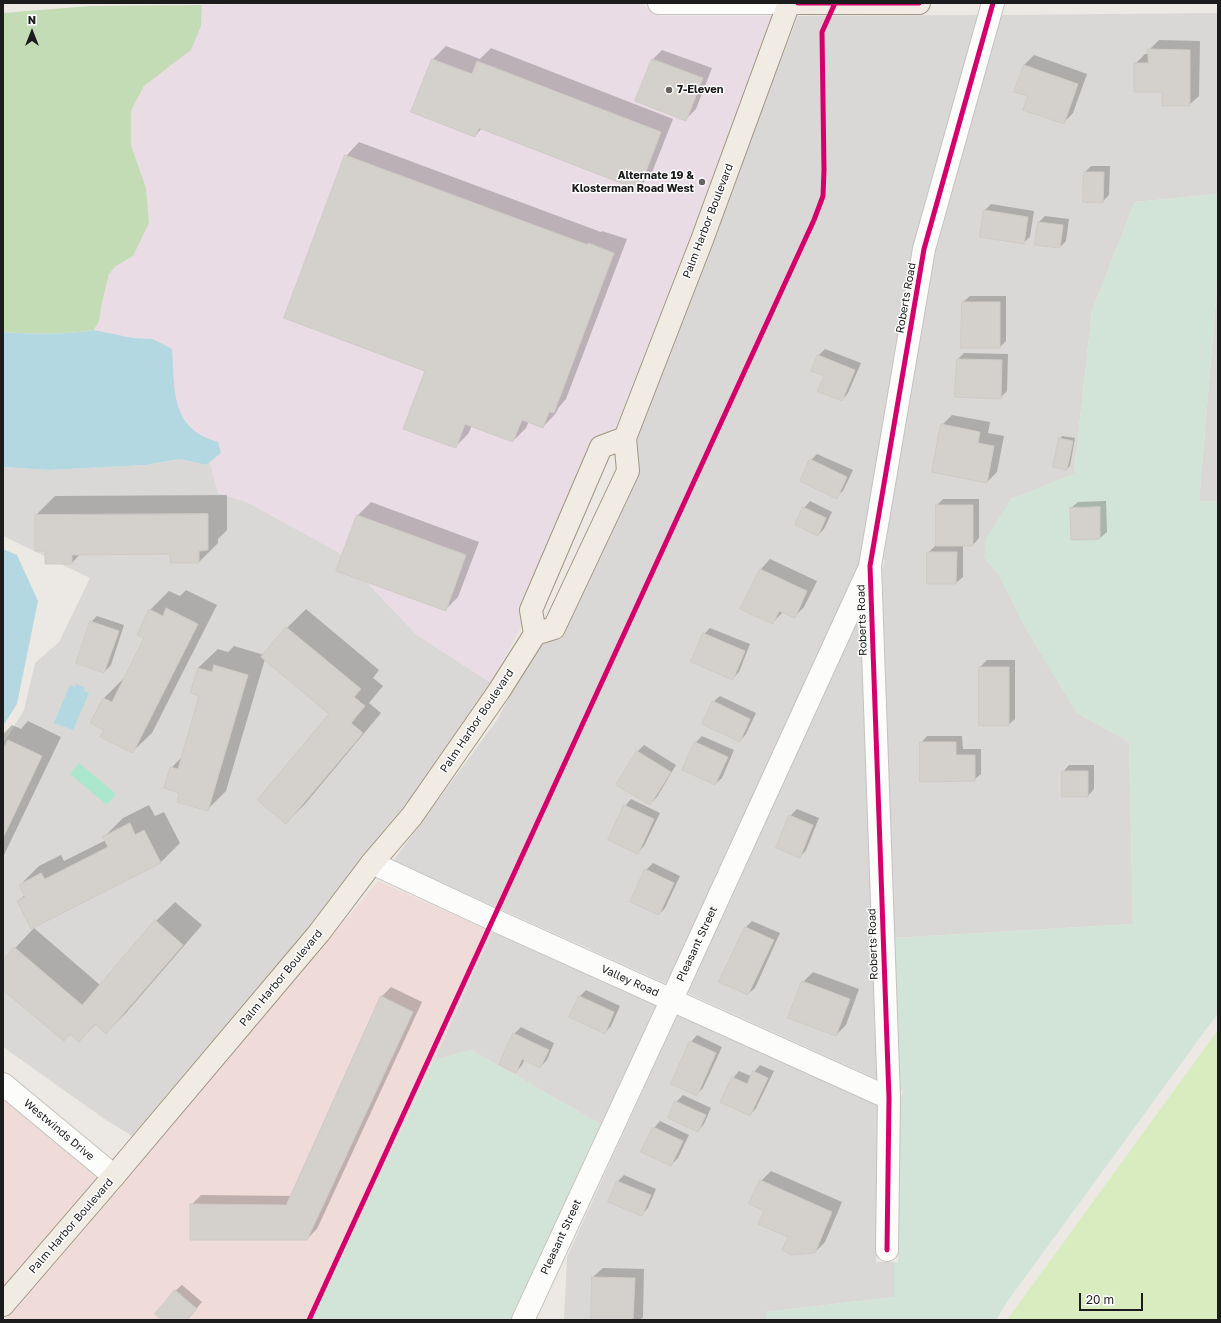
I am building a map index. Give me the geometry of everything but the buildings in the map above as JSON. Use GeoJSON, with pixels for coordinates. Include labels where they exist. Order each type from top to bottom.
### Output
{"type":"FeatureCollection","features":[{"type":"Feature","properties":{"kind":"main road","name":"Palm Harbor Boulevard"},"geometry":{"type":"LineString","coordinates":[[3,1305],[114,1176],[319,932],[412,816],[499,691],[535,634],[554,628],[628,471],[625,438],[702,240],[789,3]]}},
{"type":"Feature","properties":{"kind":"main road"},"geometry":{"type":"LineString","coordinates":[[798,3],[919,3]]}},
{"type":"Feature","properties":{"kind":"main road"},"geometry":{"type":"LineString","coordinates":[[535,634],[531,610],[601,447],[625,438]]}},
{"type":"Feature","properties":{"kind":"street"},"geometry":{"type":"LineString","coordinates":[[659,3],[771,3]]}},
{"type":"Feature","properties":{"kind":"street","name":"Roberts Road"},"geometry":{"type":"LineString","coordinates":[[887,1250],[889,1098],[870,566],[924,249],[993,3]]}},
{"type":"Feature","properties":{"kind":"street","name":"Pleasant Street"},"geometry":{"type":"LineString","coordinates":[[523,1320],[870,566]]}},
{"type":"Feature","properties":{"kind":"street","name":"Valley Road"},"geometry":{"type":"LineString","coordinates":[[372,864],[889,1098]]}},
{"type":"Feature","properties":{"kind":"street","name":"Westwinds Drive"},"geometry":{"type":"LineString","coordinates":[[3,1084],[114,1176]]}},
{"type":"Feature","properties":{"kind":"shaded area"},"geometry":{"type":"Polygon","coordinates":[[[373,3],[640,3],[654,14],[660,16],[773,16],[692,235],[602,462],[551,572],[491,683],[416,634],[338,552],[247,502],[218,493],[210,462],[221,453],[205,438],[192,429],[178,410],[173,388],[173,365],[153,339],[134,338],[94,330],[99,321],[109,274],[116,266],[133,256],[146,188],[131,145],[131,111],[144,86],[154,76],[171,66],[201,26],[202,5],[373,3]]]}},
{"type":"Feature","properties":{"kind":"shaded area"},"geometry":{"type":"Polygon","coordinates":[[[1218,13],[1218,194],[1135,202],[1092,311],[1074,474],[1011,499],[984,557],[998,573],[1025,627],[1077,713],[1129,742],[1133,924],[894,938],[882,569],[885,561],[883,559],[935,253],[1001,15],[1218,13]]]}},
{"type":"Feature","properties":{"kind":"shaded area"},"geometry":{"type":"Polygon","coordinates":[[[978,15],[913,247],[860,562],[667,984],[393,861],[497,720],[531,656],[622,472],[798,16],[978,15]]]}},
{"type":"Feature","properties":{"kind":"shaded area"},"geometry":{"type":"Polygon","coordinates":[[[1218,275],[1218,502],[1199,501],[1218,275]]]}},
{"type":"Feature","properties":{"kind":"shaded area"},"geometry":{"type":"Polygon","coordinates":[[[180,459],[206,465],[210,462],[218,493],[247,502],[338,552],[416,634],[491,683],[479,705],[366,860],[132,1136],[106,1120],[3,1047],[3,744],[24,710],[35,663],[59,642],[90,578],[3,536],[3,467],[49,470],[146,465],[180,459]]]}},
{"type":"Feature","properties":{"kind":"shaded area"},"geometry":{"type":"Polygon","coordinates":[[[861,613],[877,1079],[687,993],[861,613]]]}},
{"type":"Feature","properties":{"kind":"shaded area"},"geometry":{"type":"Polygon","coordinates":[[[378,881],[492,932],[434,1060],[312,1320],[5,1320],[116,1192],[117,1193],[123,1183],[378,881]]]}},
{"type":"Feature","properties":{"kind":"shaded area"},"geometry":{"type":"Polygon","coordinates":[[[492,932],[657,1006],[602,1125],[471,1050],[434,1060],[492,932]]]}},
{"type":"Feature","properties":{"kind":"shaded area"},"geometry":{"type":"Polygon","coordinates":[[[677,1015],[878,1106],[876,1262],[894,1262],[894,1297],[766,1312],[766,1320],[564,1320],[567,1257],[677,1015]]]}},
{"type":"Feature","properties":{"kind":"shaded area"},"geometry":{"type":"Polygon","coordinates":[[[3,1099],[98,1177],[3,1288],[3,1099]]]}},
{"type":"Feature","properties":{"kind":"green space"},"geometry":{"type":"Polygon","coordinates":[[[202,5],[201,26],[191,50],[144,86],[131,111],[131,145],[146,188],[149,223],[133,256],[116,266],[109,274],[99,321],[94,330],[48,334],[3,332],[3,13],[90,6],[202,5]]]}},
{"type":"Feature","properties":{"kind":"green space"},"geometry":{"type":"Polygon","coordinates":[[[1218,194],[1218,275],[1199,501],[1218,502],[1218,1013],[1007,1302],[996,1320],[766,1320],[766,1312],[894,1297],[894,1262],[898,1262],[900,1100],[903,1091],[900,1089],[894,938],[1133,924],[1129,742],[1077,713],[1027,631],[998,573],[984,557],[985,540],[1011,499],[1074,474],[1092,311],[1135,202],[1218,194]]]}},
{"type":"Feature","properties":{"kind":"green space"},"geometry":{"type":"Polygon","coordinates":[[[79,763],[116,794],[107,805],[70,774],[79,763]]]}},
{"type":"Feature","properties":{"kind":"green space"},"geometry":{"type":"Polygon","coordinates":[[[1218,1030],[1218,1320],[1007,1320],[1015,1309],[1218,1030]]]}},
{"type":"Feature","properties":{"kind":"green space"},"geometry":{"type":"Polygon","coordinates":[[[471,1050],[602,1125],[535,1320],[312,1320],[434,1060],[471,1050]]]}},
{"type":"Feature","properties":{"kind":"water"},"geometry":{"type":"Polygon","coordinates":[[[94,330],[133,338],[153,339],[172,349],[175,393],[178,406],[183,417],[191,427],[202,436],[218,442],[221,453],[206,465],[180,459],[146,465],[49,470],[3,467],[3,332],[48,334],[94,330]]]}},
{"type":"Feature","properties":{"kind":"water"},"geometry":{"type":"Polygon","coordinates":[[[3,549],[17,555],[38,601],[17,704],[3,726],[3,549]]]}},
{"type":"Feature","properties":{"kind":"water"},"geometry":{"type":"Polygon","coordinates":[[[76,684],[85,688],[84,691],[89,693],[73,730],[54,723],[70,685],[75,687],[76,684]]]}},
{"type":"Feature","properties":{"kind":"cycle path"},"geometry":{"type":"LineString","coordinates":[[798,3],[919,3]]}},
{"type":"Feature","properties":{"kind":"cycle path"},"geometry":{"type":"LineString","coordinates":[[309,1320],[814,220],[823,196],[822,32],[835,3]]}},
{"type":"Feature","properties":{"kind":"cycle path"},"geometry":{"type":"LineString","coordinates":[[887,1250],[889,1098],[870,566],[924,249],[993,3]]}},
{"type":"Feature","properties":{"kind":"place","name":"7-Eleven"},"geometry":{"type":"Point","coordinates":[669,90]}},
{"type":"Feature","properties":{"kind":"place","name":"Alternate 19 & Klosterman Road West"},"geometry":{"type":"Point","coordinates":[702,182]}}]}
